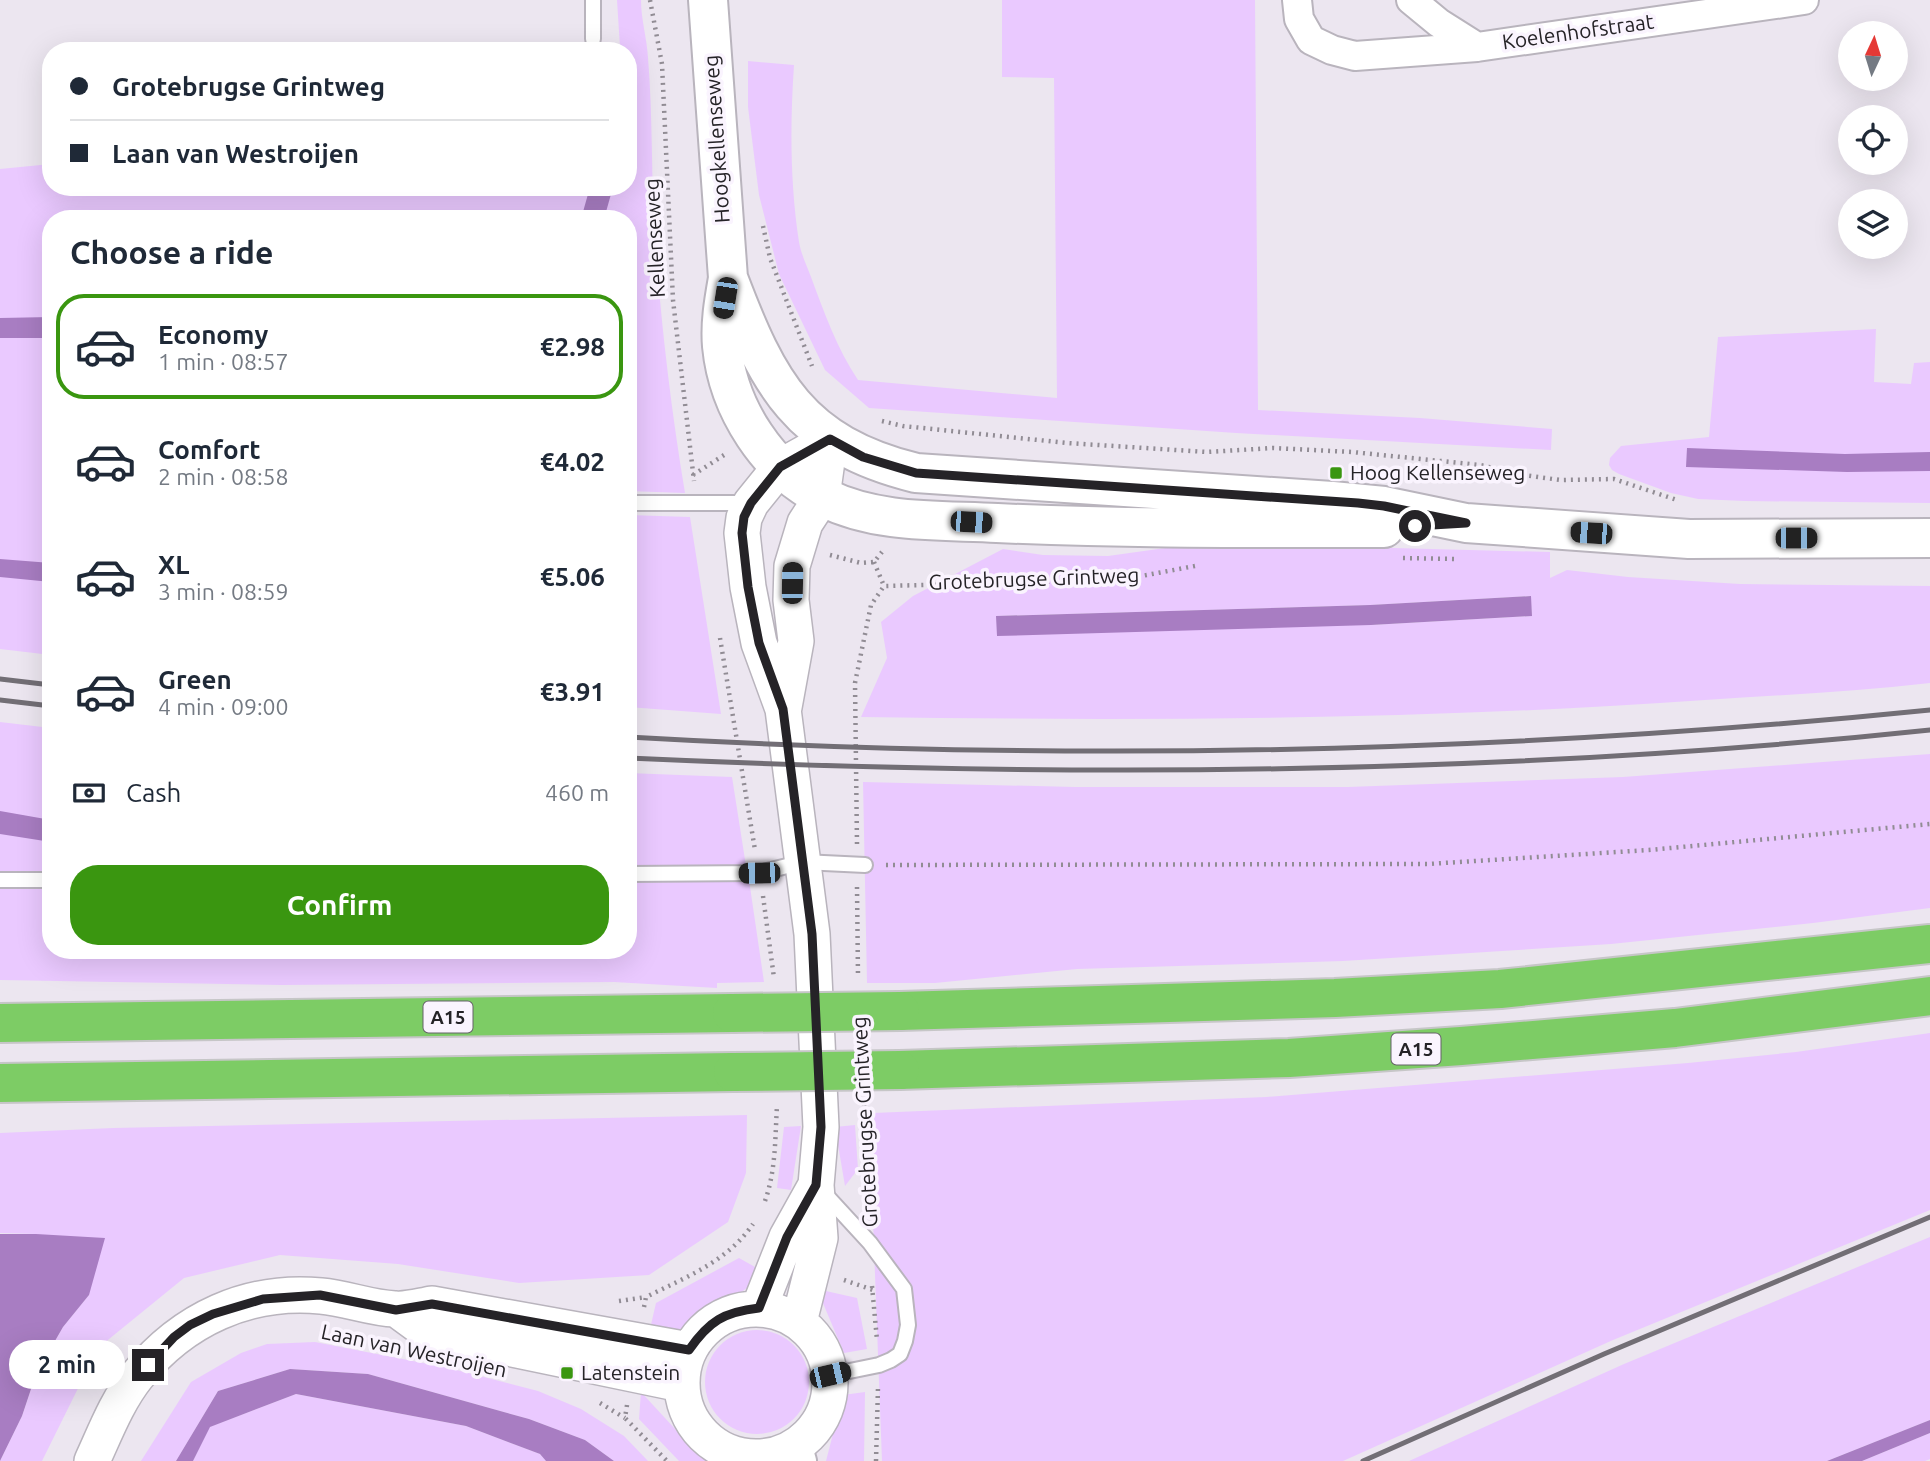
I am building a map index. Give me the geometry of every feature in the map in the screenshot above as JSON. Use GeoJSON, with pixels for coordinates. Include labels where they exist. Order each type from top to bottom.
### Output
{"type":"FeatureCollection","features":[{"type":"Feature","properties":{"kind":"highway","name":"A15"},"geometry":{"type":"LineString","coordinates":[[0,1023],[900,1011],[1307,999],[1500,989],[1930,944]]}},
{"type":"Feature","properties":{"kind":"highway","name":"A15"},"geometry":{"type":"LineString","coordinates":[[0,1083],[900,1070],[1289,1058],[1675,1028],[1930,996]]}},
{"type":"Feature","properties":{"kind":"main road","name":"Hoogkellenseweg"},"geometry":{"type":"LineString","coordinates":[[708,0],[728,278],[722,349],[730,382],[747,425],[780,467],[822,497]]}},
{"type":"Feature","properties":{"kind":"main road","name":"Hoogkellenseweg"},"geometry":{"type":"LineString","coordinates":[[728,278],[751,336],[779,386],[811,425],[830,439]]}},
{"type":"Feature","properties":{"kind":"main road"},"geometry":{"type":"LineString","coordinates":[[830,439],[863,457],[916,473],[1345,502],[1384,506],[1466,523],[1689,539],[1930,538]]}},
{"type":"Feature","properties":{"kind":"main road"},"geometry":{"type":"LineString","coordinates":[[822,497],[848,508],[891,518],[1105,528],[1390,528],[1466,523]]}},
{"type":"Feature","properties":{"kind":"street","name":"Koelenhofstraat"},"geometry":{"type":"LineString","coordinates":[[1297,0],[1299,19],[1311,40],[1332,50],[1355,56],[1478,47],[1804,0]]}},
{"type":"Feature","properties":{"kind":"street","name":"Koelenhofstraat"},"geometry":{"type":"LineString","coordinates":[[1411,0],[1439,23],[1478,47]]}},
{"type":"Feature","properties":{"kind":"street","name":"Grotebrugse Grintweg"},"geometry":{"type":"LineString","coordinates":[[799,1322],[820,1238],[816,1185],[821,1127],[812,934],[783,709],[759,643],[748,587],[742,533],[744,517],[751,503],[780,467],[830,439]]}},
{"type":"Feature","properties":{"kind":"street","name":"Grotebrugse Grintweg"},"geometry":{"type":"LineString","coordinates":[[783,709],[796,642],[791,600],[792,566],[805,523],[822,497],[830,439]]}},
{"type":"Feature","properties":{"kind":"street","name":"Grotebrugse Grintweg"},"geometry":{"type":"LineString","coordinates":[[759,1308],[787,1237],[816,1185]]}},
{"type":"Feature","properties":{"kind":"street","name":"Laan van Westroijen"},"geometry":{"type":"LineString","coordinates":[[92,1461],[117,1407],[136,1377],[174,1337],[213,1314],[263,1299],[320,1295],[396,1310],[432,1304],[689,1350]]}},
{"type":"Feature","properties":{"kind":"street"},"geometry":{"type":"LineString","coordinates":[[759,1308],[780,1312],[799,1322],[820,1345],[830,1375],[827,1407],[820,1422],[810,1435],[783,1456],[738,1455],[712,1444],[687,1411],[681,1384],[683,1366],[689,1350],[701,1332],[718,1319],[738,1311],[759,1308]]}},
{"type":"Feature","properties":{"kind":"street","name":"Laan van Westroijen"},"geometry":{"type":"LineString","coordinates":[[396,1310],[426,1331],[681,1384]]}},
{"type":"Feature","properties":{"kind":"lane"},"geometry":{"type":"LineString","coordinates":[[593,0],[593,38]]}},
{"type":"Feature","properties":{"kind":"lane"},"geometry":{"type":"LineString","coordinates":[[637,503],[751,503]]}},
{"type":"Feature","properties":{"kind":"lane"},"geometry":{"type":"LineString","coordinates":[[637,874],[759,873],[803,862],[861,865]]}},
{"type":"Feature","properties":{"kind":"lane"},"geometry":{"type":"LineString","coordinates":[[0,880],[42,880]]}},
{"type":"Feature","properties":{"kind":"lane","name":"Grotebrugse Grintweg"},"geometry":{"type":"LineString","coordinates":[[816,1185],[870,1243],[904,1289],[908,1325],[900,1354],[879,1365],[830,1375]]}},
{"type":"Feature","properties":{"kind":"path","name":"Kellenseweg"},"geometry":{"type":"LineString","coordinates":[[650,0],[662,64],[673,300],[693,475]]}},
{"type":"Feature","properties":{"kind":"path"},"geometry":{"type":"LineString","coordinates":[[761,217],[771,258],[816,377]]}},
{"type":"Feature","properties":{"kind":"path"},"geometry":{"type":"LineString","coordinates":[[872,419],[903,426],[1067,443],[1207,452],[1273,448],[1313,450],[1480,464],[1524,475],[1560,480],[1614,479],[1663,497],[1686,502]]}},
{"type":"Feature","properties":{"kind":"path"},"geometry":{"type":"LineString","coordinates":[[1397,558],[1466,560]]}},
{"type":"Feature","properties":{"kind":"path"},"geometry":{"type":"LineString","coordinates":[[859,981],[861,865],[855,683],[871,605],[884,586],[874,562]]}},
{"type":"Feature","properties":{"kind":"path","name":"Grotebrugse Grintweg"},"geometry":{"type":"LineString","coordinates":[[884,586],[1120,580],[1196,566]]}},
{"type":"Feature","properties":{"kind":"path"},"geometry":{"type":"LineString","coordinates":[[916,866],[1428,864],[1649,850],[1930,824]]}},
{"type":"Feature","properties":{"kind":"path","name":"Grotebrugse Grintweg"},"geometry":{"type":"LineString","coordinates":[[864,1091],[873,1290]]}},
{"type":"Feature","properties":{"kind":"path"},"geometry":{"type":"LineString","coordinates":[[590,1398],[625,1418]]}},
{"type":"Feature","properties":{"kind":"shaded area"},"geometry":{"type":"Polygon","coordinates":[[[617,0],[641,0],[650,81],[660,303],[685,493],[637,491],[637,210],[42,210],[42,654],[0,649],[0,169],[42,165],[42,196],[637,196],[637,42],[620,42],[617,0]]]}},
{"type":"Feature","properties":{"kind":"shaded area"},"geometry":{"type":"Polygon","coordinates":[[[1002,0],[1255,0],[1258,410],[1420,418],[1552,429],[1551,450],[1236,433],[869,408],[825,370],[779,274],[759,195],[748,107],[748,61],[794,65],[792,154],[799,242],[832,330],[858,380],[1057,398],[1054,78],[1002,77],[1002,0]]]}},
{"type":"Feature","properties":{"kind":"shaded area"},"geometry":{"type":"Polygon","coordinates":[[[587,196],[610,196],[607,210],[584,210],[587,196]]]}},
{"type":"Feature","properties":{"kind":"shaded area"},"geometry":{"type":"Polygon","coordinates":[[[42,317],[42,338],[0,338],[0,318],[42,317]]]}},
{"type":"Feature","properties":{"kind":"shaded area"},"geometry":{"type":"Polygon","coordinates":[[[1876,329],[1874,382],[1911,384],[1914,363],[1930,362],[1930,503],[1698,499],[1671,493],[1619,474],[1609,465],[1610,458],[1621,446],[1709,437],[1718,337],[1876,329]]]}},
{"type":"Feature","properties":{"kind":"shaded area"},"geometry":{"type":"Polygon","coordinates":[[[1687,448],[1845,454],[1930,452],[1930,471],[1847,472],[1686,467],[1687,448]]]}},
{"type":"Feature","properties":{"kind":"shaded area"},"geometry":{"type":"Polygon","coordinates":[[[637,515],[690,517],[721,714],[637,708],[637,515]]]}},
{"type":"Feature","properties":{"kind":"shaded area"},"geometry":{"type":"Polygon","coordinates":[[[1201,543],[1550,552],[1550,578],[1567,570],[1740,584],[1930,586],[1930,683],[1846,691],[1494,712],[1177,719],[861,717],[887,658],[881,622],[913,596],[1003,549],[1043,555],[1108,556],[1201,543]],[[1530,596],[1370,605],[996,616],[1371,625],[1532,616],[1530,596]]]}},
{"type":"Feature","properties":{"kind":"shaded area"},"geometry":{"type":"Polygon","coordinates":[[[0,559],[42,562],[42,581],[0,577],[0,559]]]}},
{"type":"Feature","properties":{"kind":"shaded area"},"geometry":{"type":"Polygon","coordinates":[[[1531,596],[1532,616],[1371,625],[997,636],[996,616],[1370,605],[1531,596]]]}},
{"type":"Feature","properties":{"kind":"shaded area"},"geometry":{"type":"Polygon","coordinates":[[[0,722],[42,727],[42,874],[0,874],[0,722]]]}},
{"type":"Feature","properties":{"kind":"shaded area"},"geometry":{"type":"Polygon","coordinates":[[[1930,754],[1930,908],[1611,944],[1343,961],[1077,969],[935,983],[867,983],[863,782],[1075,787],[1348,787],[1623,777],[1930,754]]]}},
{"type":"Feature","properties":{"kind":"shaded area"},"geometry":{"type":"Polygon","coordinates":[[[637,773],[732,777],[746,866],[637,868],[637,773]]]}},
{"type":"Feature","properties":{"kind":"shaded area"},"geometry":{"type":"Polygon","coordinates":[[[0,811],[42,818],[42,841],[0,834],[0,811]]]}},
{"type":"Feature","properties":{"kind":"shaded area"},"geometry":{"type":"Polygon","coordinates":[[[749,880],[764,982],[717,983],[717,988],[614,982],[281,985],[0,980],[0,884],[42,885],[42,959],[637,959],[637,881],[749,880]]]}},
{"type":"Feature","properties":{"kind":"shaded area"},"geometry":{"type":"Polygon","coordinates":[[[1930,1033],[1930,1210],[1613,1340],[1343,1461],[882,1461],[870,1141],[873,1113],[1266,1097],[1688,1063],[1796,1052],[1930,1033]]]}},
{"type":"Feature","properties":{"kind":"shaded area"},"geometry":{"type":"Polygon","coordinates":[[[747,1115],[746,1173],[728,1222],[649,1275],[519,1283],[398,1264],[280,1255],[184,1278],[98,1348],[42,1461],[0,1461],[22,1416],[36,1374],[63,1327],[89,1295],[36,1234],[0,1233],[0,1133],[113,1128],[747,1115]]]}},
{"type":"Feature","properties":{"kind":"shaded area"},"geometry":{"type":"Polygon","coordinates":[[[855,1125],[858,1169],[845,1186],[835,1127],[855,1125]]]}},
{"type":"Feature","properties":{"kind":"shaded area"},"geometry":{"type":"Polygon","coordinates":[[[801,1126],[791,1190],[777,1188],[784,1127],[801,1126]]]}},
{"type":"Feature","properties":{"kind":"shaded area"},"geometry":{"type":"Polygon","coordinates":[[[0,1234],[105,1238],[89,1295],[63,1327],[36,1374],[22,1416],[0,1461],[0,1234]]]}},
{"type":"Feature","properties":{"kind":"shaded area"},"geometry":{"type":"Polygon","coordinates":[[[1930,1237],[1930,1420],[1827,1461],[1409,1461],[1624,1364],[1930,1237]]]}},
{"type":"Feature","properties":{"kind":"shaded area"},"geometry":{"type":"Polygon","coordinates":[[[739,1258],[766,1273],[734,1298],[680,1329],[650,1329],[656,1303],[739,1258]]]}},
{"type":"Feature","properties":{"kind":"shaded area"},"geometry":{"type":"Polygon","coordinates":[[[817,1289],[857,1298],[867,1349],[844,1353],[817,1289]]]}},
{"type":"Feature","properties":{"kind":"shaded area"},"geometry":{"type":"Polygon","coordinates":[[[757,1330],[777,1334],[794,1345],[805,1362],[809,1382],[805,1402],[794,1419],[777,1430],[757,1434],[737,1430],[720,1419],[709,1402],[705,1382],[709,1362],[720,1345],[737,1334],[757,1330]]]}},
{"type":"Feature","properties":{"kind":"shaded area"},"geometry":{"type":"Polygon","coordinates":[[[315,1342],[449,1368],[538,1391],[581,1409],[624,1436],[648,1461],[614,1461],[585,1440],[529,1419],[368,1374],[290,1369],[218,1391],[176,1461],[141,1461],[191,1382],[241,1353],[267,1344],[315,1342]]]}},
{"type":"Feature","properties":{"kind":"shaded area"},"geometry":{"type":"Polygon","coordinates":[[[290,1369],[368,1374],[529,1419],[585,1440],[614,1461],[546,1461],[540,1454],[466,1426],[296,1394],[210,1427],[193,1461],[176,1461],[218,1391],[290,1369]]]}},
{"type":"Feature","properties":{"kind":"shaded area"},"geometry":{"type":"Polygon","coordinates":[[[641,1392],[700,1456],[714,1461],[679,1461],[639,1419],[641,1392]]]}},
{"type":"Feature","properties":{"kind":"shaded area"},"geometry":{"type":"Polygon","coordinates":[[[865,1392],[864,1461],[826,1461],[843,1395],[865,1392]]]}},
{"type":"Feature","properties":{"kind":"shaded area"},"geometry":{"type":"Polygon","coordinates":[[[296,1394],[466,1426],[540,1454],[546,1461],[193,1461],[209,1427],[296,1394]]]}},
{"type":"Feature","properties":{"kind":"shaded area"},"geometry":{"type":"Polygon","coordinates":[[[1930,1420],[1930,1433],[1862,1461],[1827,1461],[1930,1420]]]}},
{"type":"Feature","properties":{"kind":"shaded area"},"geometry":{"type":"Polygon","coordinates":[[[1930,1433],[1930,1459],[1862,1461],[1930,1433]]]}},
{"type":"Feature","properties":{"kind":"railway"},"geometry":{"type":"LineString","coordinates":[[0,679],[42,684]]}},
{"type":"Feature","properties":{"kind":"railway"},"geometry":{"type":"LineString","coordinates":[[0,700],[42,705]]}},
{"type":"Feature","properties":{"kind":"railway"},"geometry":{"type":"LineString","coordinates":[[637,737],[953,750],[1279,749],[1605,736],[1930,710]]}},
{"type":"Feature","properties":{"kind":"railway"},"geometry":{"type":"LineString","coordinates":[[637,758],[954,769],[1279,769],[1605,757],[1930,730]]}},
{"type":"Feature","properties":{"kind":"railway"},"geometry":{"type":"LineString","coordinates":[[1363,1461],[1604,1354],[1930,1217]]}},
{"type":"Feature","properties":{"kind":"place","name":"Hoog Kellenseweg"},"geometry":{"type":"Point","coordinates":[1336,473]}},
{"type":"Feature","properties":{"kind":"place","name":"Latenstein"},"geometry":{"type":"Point","coordinates":[567,1373]}},
{"type":"Feature","properties":{"kind":"route"},"geometry":{"type":"LineString","coordinates":[[148,1365],[174,1337],[190,1325],[239,1305],[288,1296],[320,1295],[396,1310],[432,1304],[689,1350],[701,1332],[718,1319],[738,1311],[759,1308],[787,1237],[816,1185],[821,1127],[812,934],[783,709],[759,643],[748,587],[742,533],[744,517],[751,503],[780,467],[830,439],[863,457],[916,473],[1358,503],[1466,523],[1415,526]]}}]}
